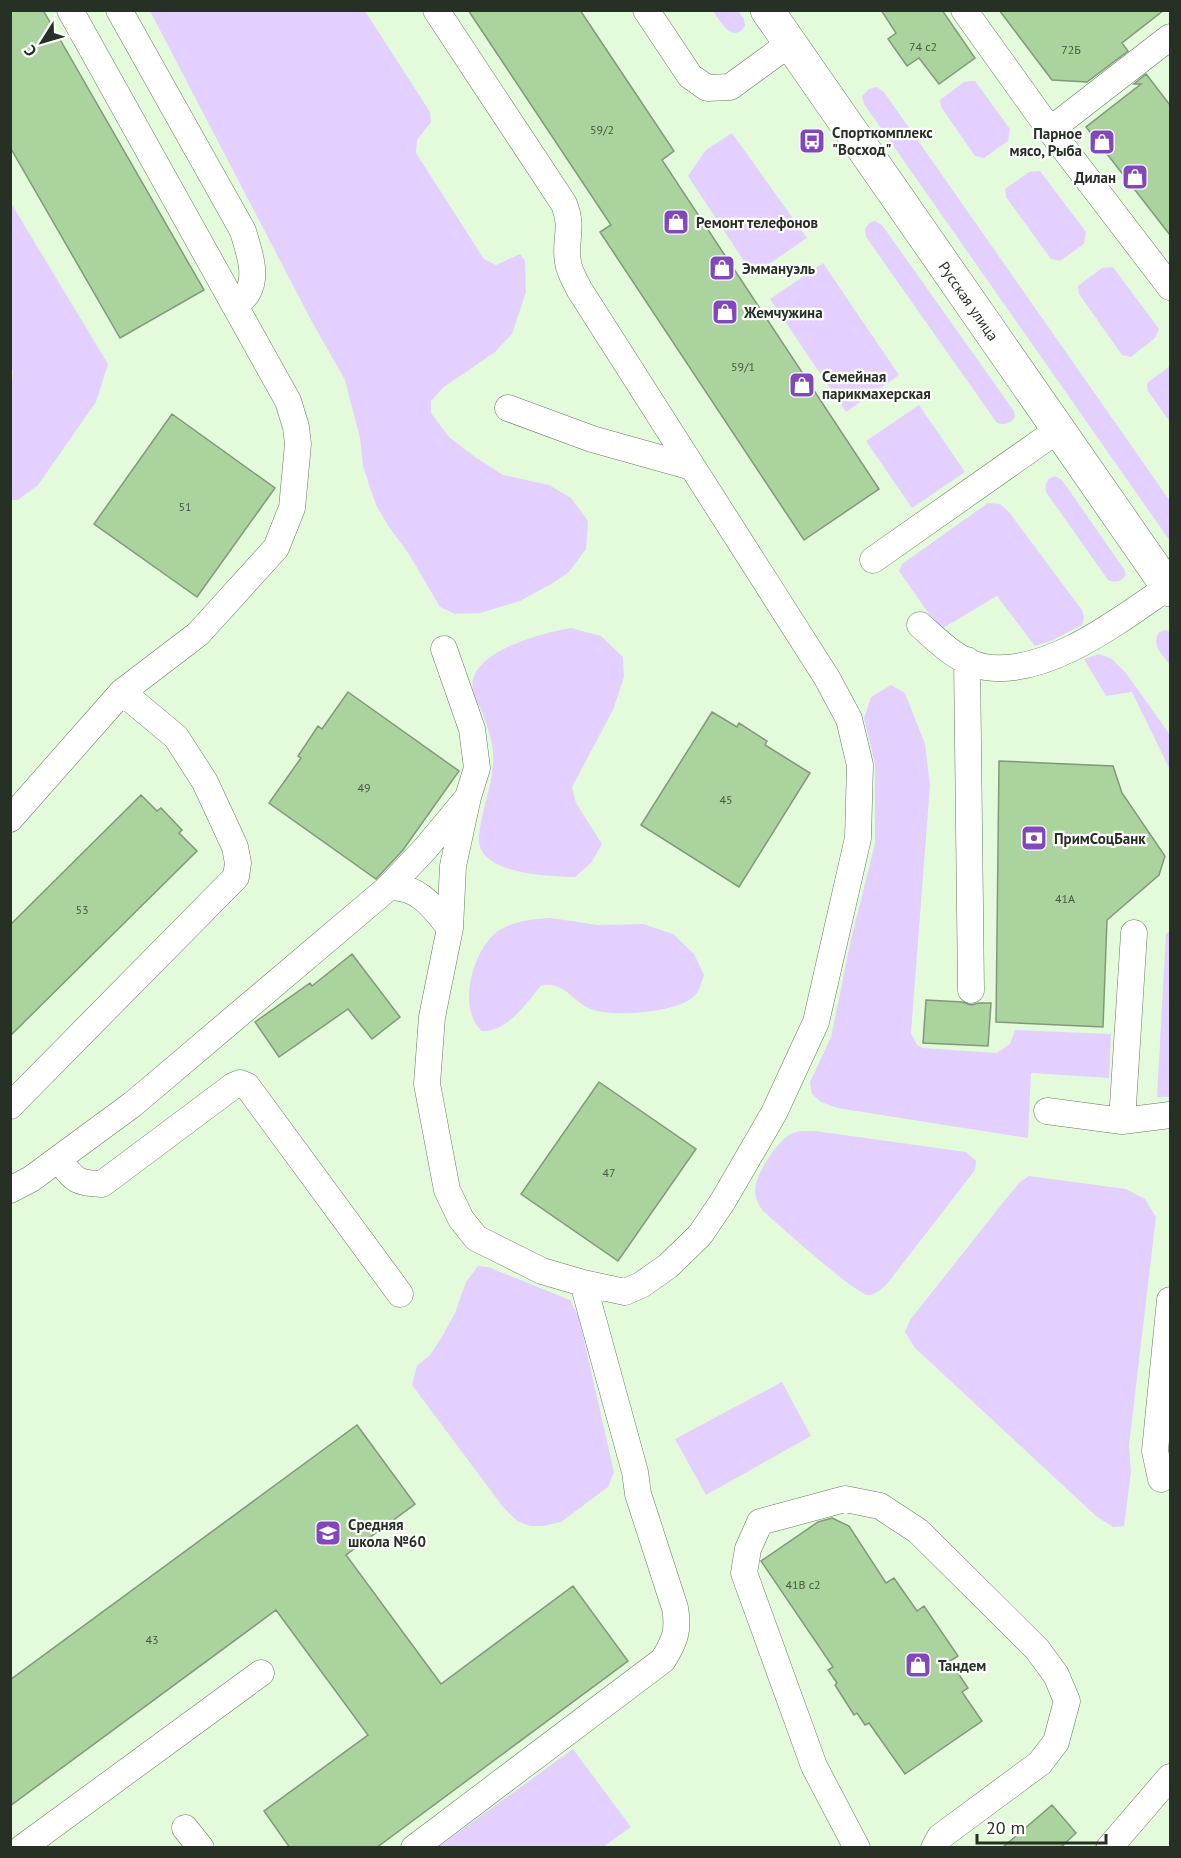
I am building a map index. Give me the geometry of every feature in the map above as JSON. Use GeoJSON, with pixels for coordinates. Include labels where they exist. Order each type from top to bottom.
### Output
{"type":"FeatureCollection","features":[{"type":"Feature","properties":{"kind":"main road","name":"Русская улица"},"geometry":{"type":"LineString","coordinates":[[766,10],[1169,589]]}},
{"type":"Feature","properties":{"kind":"lane"},"geometry":{"type":"LineString","coordinates":[[10,819],[122,692],[198,634],[276,548],[292,508],[298,444],[296,427],[288,402],[70,10]]}},
{"type":"Feature","properties":{"kind":"lane"},"geometry":{"type":"LineString","coordinates":[[119,10],[243,231],[251,262],[251,279],[248,293],[235,306]]}},
{"type":"Feature","properties":{"kind":"lane"},"geometry":{"type":"LineString","coordinates":[[436,10],[564,204],[569,217],[567,259],[569,270],[579,289],[827,678],[849,719],[860,765],[858,838],[816,1022],[774,1113],[723,1201],[700,1234],[668,1266],[641,1285],[625,1292],[542,1271],[476,1238],[461,1219],[447,1190],[427,1084],[432,1017],[450,928],[453,866],[468,797],[477,768],[472,729],[444,649]]}},
{"type":"Feature","properties":{"kind":"lane"},"geometry":{"type":"LineString","coordinates":[[646,10],[690,76],[707,88],[730,87],[789,44]]}},
{"type":"Feature","properties":{"kind":"lane"},"geometry":{"type":"LineString","coordinates":[[964,10],[1050,130],[1170,286]]}},
{"type":"Feature","properties":{"kind":"lane"},"geometry":{"type":"LineString","coordinates":[[1050,130],[1168,44]]}},
{"type":"Feature","properties":{"kind":"lane"},"geometry":{"type":"LineString","coordinates":[[508,408],[592,439],[692,467]]}},
{"type":"Feature","properties":{"kind":"lane"},"geometry":{"type":"LineString","coordinates":[[873,560],[1059,429]]}},
{"type":"Feature","properties":{"kind":"lane"},"geometry":{"type":"LineString","coordinates":[[920,625],[949,651],[967,660],[984,667],[1016,667],[1057,655],[1115,623],[1169,589]]}},
{"type":"Feature","properties":{"kind":"lane"},"geometry":{"type":"LineString","coordinates":[[967,660],[971,990]]}},
{"type":"Feature","properties":{"kind":"lane"},"geometry":{"type":"LineString","coordinates":[[10,1106],[236,877],[238,863],[235,847],[205,782],[176,737],[122,692]]}},
{"type":"Feature","properties":{"kind":"lane"},"geometry":{"type":"LineString","coordinates":[[10,1190],[31,1179],[133,1104],[388,888],[425,849],[468,797]]}},
{"type":"Feature","properties":{"kind":"lane"},"geometry":{"type":"LineString","coordinates":[[388,888],[410,890],[424,897],[450,928]]}},
{"type":"Feature","properties":{"kind":"lane"},"geometry":{"type":"LineString","coordinates":[[1122,1121],[1134,933]]}},
{"type":"Feature","properties":{"kind":"lane"},"geometry":{"type":"LineString","coordinates":[[58,1159],[81,1183],[102,1184],[240,1083],[247,1086],[400,1294]]}},
{"type":"Feature","properties":{"kind":"lane"},"geometry":{"type":"LineString","coordinates":[[1047,1111],[1122,1121],[1170,1115]]}},
{"type":"Feature","properties":{"kind":"lane"},"geometry":{"type":"LineString","coordinates":[[414,1848],[663,1660],[675,1636],[678,1624],[675,1608],[638,1494],[635,1472],[583,1283]]}},
{"type":"Feature","properties":{"kind":"lane"},"geometry":{"type":"LineString","coordinates":[[1161,1479],[1155,1451],[1170,1300]]}},
{"type":"Feature","properties":{"kind":"lane"},"geometry":{"type":"LineString","coordinates":[[857,1848],[814,1766],[744,1573],[748,1549],[760,1522],[844,1499],[880,1506],[918,1531],[1037,1649],[1056,1675],[1067,1701],[1056,1742],[1040,1763],[940,1838],[934,1848]]}},
{"type":"Feature","properties":{"kind":"lane"},"geometry":{"type":"LineString","coordinates":[[22,1848],[261,1673]]}},
{"type":"Feature","properties":{"kind":"lane"},"geometry":{"type":"LineString","coordinates":[[1109,1848],[1170,1777]]}},
{"type":"Feature","properties":{"kind":"shaded area"},"geometry":{"type":"Polygon","coordinates":[[[150,11],[365,11],[430,112],[431,122],[417,140],[416,153],[484,259],[496,265],[520,254],[525,261],[526,292],[512,334],[495,352],[444,387],[431,401],[431,413],[449,437],[503,475],[549,485],[571,498],[588,521],[586,549],[569,572],[520,601],[480,613],[455,614],[440,607],[409,554],[376,505],[363,466],[360,438],[345,380],[311,320],[150,11]]]}},
{"type":"Feature","properties":{"kind":"shaded area"},"geometry":{"type":"Polygon","coordinates":[[[713,11],[738,11],[744,19],[745,26],[736,33],[731,32],[713,11]]]}},
{"type":"Feature","properties":{"kind":"shaded area"},"geometry":{"type":"Polygon","coordinates":[[[975,81],[1010,129],[1008,141],[984,158],[975,156],[941,107],[940,100],[964,82],[975,81]]]}},
{"type":"Feature","properties":{"kind":"shaded area"},"geometry":{"type":"Polygon","coordinates":[[[877,87],[884,92],[1170,501],[1170,541],[864,104],[862,96],[869,89],[877,87]]]}},
{"type":"Feature","properties":{"kind":"shaded area"},"geometry":{"type":"Polygon","coordinates":[[[732,133],[807,238],[753,275],[688,176],[706,150],[732,133]]]}},
{"type":"Feature","properties":{"kind":"shaded area"},"geometry":{"type":"Polygon","coordinates":[[[1040,171],[1086,232],[1084,244],[1060,261],[1051,259],[1006,197],[1005,189],[1029,172],[1040,171]]]}},
{"type":"Feature","properties":{"kind":"shaded area"},"geometry":{"type":"Polygon","coordinates":[[[11,203],[108,364],[96,402],[38,485],[18,500],[11,500],[10,402],[13,371],[10,363],[11,203]]]}},
{"type":"Feature","properties":{"kind":"shaded area"},"geometry":{"type":"Polygon","coordinates":[[[875,221],[882,225],[1014,411],[1015,417],[1009,423],[997,423],[866,237],[865,229],[869,223],[875,221]]]}},
{"type":"Feature","properties":{"kind":"shaded area"},"geometry":{"type":"Polygon","coordinates":[[[823,263],[899,375],[846,412],[770,299],[823,263]]]}},
{"type":"Feature","properties":{"kind":"shaded area"},"geometry":{"type":"Polygon","coordinates":[[[1113,267],[1159,329],[1155,338],[1131,357],[1122,355],[1079,294],[1078,286],[1102,268],[1113,267]]]}},
{"type":"Feature","properties":{"kind":"shaded area"},"geometry":{"type":"Polygon","coordinates":[[[1170,366],[1170,422],[1148,391],[1147,383],[1170,366]]]}},
{"type":"Feature","properties":{"kind":"shaded area"},"geometry":{"type":"Polygon","coordinates":[[[919,405],[965,472],[912,508],[866,441],[919,405]]]}},
{"type":"Feature","properties":{"kind":"shaded area"},"geometry":{"type":"Polygon","coordinates":[[[1055,476],[1062,480],[1124,569],[1126,575],[1120,580],[1116,582],[1108,580],[1046,492],[1047,482],[1055,476]]]}},
{"type":"Feature","properties":{"kind":"shaded area"},"geometry":{"type":"Polygon","coordinates":[[[988,503],[1000,504],[1009,512],[1082,610],[1084,617],[1082,625],[1053,640],[1035,646],[997,596],[943,628],[929,614],[899,571],[902,564],[988,503]]]}},
{"type":"Feature","properties":{"kind":"shaded area"},"geometry":{"type":"Polygon","coordinates":[[[571,628],[601,636],[623,657],[624,677],[613,710],[572,787],[576,803],[602,844],[591,863],[575,877],[517,871],[489,859],[481,850],[480,826],[492,773],[493,752],[487,726],[473,691],[474,677],[481,665],[493,655],[543,634],[571,628]]]}},
{"type":"Feature","properties":{"kind":"shaded area"},"geometry":{"type":"Polygon","coordinates":[[[1166,630],[1170,632],[1170,665],[1158,649],[1156,641],[1159,632],[1166,630]]]}},
{"type":"Feature","properties":{"kind":"shaded area"},"geometry":{"type":"Polygon","coordinates":[[[1099,654],[1112,659],[1126,673],[1170,735],[1170,770],[1132,692],[1106,696],[1084,659],[1099,654]]]}},
{"type":"Feature","properties":{"kind":"shaded area"},"geometry":{"type":"Polygon","coordinates":[[[891,685],[905,693],[925,744],[930,785],[911,1033],[917,1045],[923,1048],[997,1053],[1010,1044],[1015,1030],[1111,1034],[1109,1078],[1031,1073],[1028,1138],[837,1108],[821,1102],[812,1094],[810,1082],[831,1037],[850,944],[875,843],[875,764],[864,718],[871,697],[891,685]]]}},
{"type":"Feature","properties":{"kind":"shaded area"},"geometry":{"type":"Polygon","coordinates":[[[551,918],[598,925],[643,924],[673,934],[694,954],[704,975],[697,993],[689,1000],[664,1009],[617,1013],[587,1007],[556,986],[541,986],[508,1022],[500,1027],[482,1031],[474,1021],[469,994],[475,965],[481,951],[498,931],[510,925],[551,918]]]}},
{"type":"Feature","properties":{"kind":"shaded area"},"geometry":{"type":"Polygon","coordinates":[[[1170,931],[1170,1097],[1157,1097],[1166,934],[1170,931]]]}},
{"type":"Feature","properties":{"kind":"shaded area"},"geometry":{"type":"Polygon","coordinates":[[[815,1131],[966,1152],[976,1161],[975,1170],[887,1284],[873,1294],[860,1292],[833,1271],[763,1211],[757,1201],[756,1183],[774,1150],[793,1133],[815,1131]]]}},
{"type":"Feature","properties":{"kind":"shaded area"},"geometry":{"type":"Polygon","coordinates":[[[1029,1176],[1126,1189],[1145,1199],[1156,1217],[1129,1445],[1131,1472],[1124,1526],[1113,1527],[1096,1516],[915,1348],[905,1332],[910,1320],[1005,1200],[1020,1182],[1029,1176]]]}},
{"type":"Feature","properties":{"kind":"shaded area"},"geometry":{"type":"Polygon","coordinates":[[[478,1266],[488,1267],[570,1300],[579,1318],[614,1472],[608,1487],[561,1522],[530,1526],[517,1521],[503,1507],[412,1385],[417,1366],[430,1355],[443,1335],[455,1313],[466,1282],[478,1266]]]}},
{"type":"Feature","properties":{"kind":"shaded area"},"geometry":{"type":"Polygon","coordinates":[[[782,1382],[811,1436],[706,1495],[675,1439],[782,1382]]]}},
{"type":"Feature","properties":{"kind":"shaded area"},"geometry":{"type":"Polygon","coordinates":[[[573,1749],[631,1827],[603,1847],[438,1847],[573,1749]]]}},
{"type":"Feature","properties":{"kind":"building"},"geometry":{"type":"Polygon","coordinates":[[[10,10],[43,10],[204,290],[120,338],[10,147],[10,10]]]}},
{"type":"Feature","properties":{"kind":"building"},"geometry":{"type":"Polygon","coordinates":[[[468,10],[580,10],[674,151],[662,160],[879,489],[804,540],[600,232],[611,225],[468,10]]]}},
{"type":"Feature","properties":{"kind":"building"},"geometry":{"type":"Polygon","coordinates":[[[881,10],[942,10],[975,58],[939,84],[919,58],[907,66],[888,39],[896,33],[881,10]]]}},
{"type":"Feature","properties":{"kind":"building"},"geometry":{"type":"Polygon","coordinates":[[[999,10],[1164,10],[1122,43],[1128,51],[1087,82],[1052,80],[999,10]]]}},
{"type":"Feature","properties":{"kind":"building"},"geometry":{"type":"Polygon","coordinates":[[[1146,74],[1170,105],[1170,235],[1086,127],[1141,84],[1134,84],[1146,74]]]}},
{"type":"Feature","properties":{"kind":"building"},"geometry":{"type":"Polygon","coordinates":[[[172,414],[275,488],[197,597],[94,524],[172,414]]]}},
{"type":"Feature","properties":{"kind":"building"},"geometry":{"type":"Polygon","coordinates":[[[348,692],[459,771],[403,850],[376,879],[269,803],[301,758],[298,756],[318,726],[322,729],[348,692]]]}},
{"type":"Feature","properties":{"kind":"building"},"geometry":{"type":"Polygon","coordinates":[[[712,712],[737,727],[739,723],[767,741],[765,745],[810,773],[739,887],[641,825],[712,712]]]}},
{"type":"Feature","properties":{"kind":"building"},"geometry":{"type":"Polygon","coordinates":[[[999,761],[1113,766],[1122,793],[1165,856],[1159,875],[1107,920],[1103,1027],[996,1022],[999,761]]]}},
{"type":"Feature","properties":{"kind":"building"},"geometry":{"type":"Polygon","coordinates":[[[141,795],[157,811],[161,808],[182,830],[179,833],[197,851],[10,1036],[10,925],[141,795]]]}},
{"type":"Feature","properties":{"kind":"building"},"geometry":{"type":"Polygon","coordinates":[[[352,954],[400,1017],[372,1039],[348,1009],[279,1057],[255,1022],[310,983],[312,986],[352,954]]]}},
{"type":"Feature","properties":{"kind":"building"},"geometry":{"type":"Polygon","coordinates":[[[926,1000],[962,1002],[971,1005],[991,1003],[988,1046],[923,1043],[926,1000]]]}},
{"type":"Feature","properties":{"kind":"building"},"geometry":{"type":"Polygon","coordinates":[[[599,1082],[696,1149],[618,1261],[521,1194],[599,1082]]]}},
{"type":"Feature","properties":{"kind":"building"},"geometry":{"type":"Polygon","coordinates":[[[357,1425],[415,1504],[346,1555],[441,1684],[573,1586],[628,1661],[376,1848],[290,1848],[264,1811],[368,1735],[276,1610],[10,1806],[10,1680],[357,1425]]]}},
{"type":"Feature","properties":{"kind":"building"},"geometry":{"type":"Polygon","coordinates":[[[832,1518],[849,1526],[886,1583],[894,1578],[917,1611],[924,1606],[958,1656],[950,1661],[968,1688],[962,1692],[982,1721],[905,1774],[869,1723],[865,1725],[857,1713],[854,1715],[828,1670],[833,1667],[761,1561],[818,1522],[832,1518]]]}},
{"type":"Feature","properties":{"kind":"building"},"geometry":{"type":"Polygon","coordinates":[[[1052,1805],[1076,1833],[1060,1848],[1002,1848],[1052,1805]]]}},
{"type":"Feature","properties":{"kind":"place","name":"Спорткомплекс \"Восход\""},"geometry":{"type":"Point","coordinates":[812,141]}},
{"type":"Feature","properties":{"kind":"place","name":"Парное мясо, Рыба"},"geometry":{"type":"Point","coordinates":[1102,142]}},
{"type":"Feature","properties":{"kind":"place","name":"Дилан"},"geometry":{"type":"Point","coordinates":[1135,177]}},
{"type":"Feature","properties":{"kind":"place","name":"Ремонт телефонов"},"geometry":{"type":"Point","coordinates":[676,222]}},
{"type":"Feature","properties":{"kind":"place","name":"Эммануэль"},"geometry":{"type":"Point","coordinates":[722,268]}},
{"type":"Feature","properties":{"kind":"place","name":"Жемчужина"},"geometry":{"type":"Point","coordinates":[725,312]}},
{"type":"Feature","properties":{"kind":"place","name":"Семейная парикмахерская"},"geometry":{"type":"Point","coordinates":[802,385]}},
{"type":"Feature","properties":{"kind":"place","name":"ПримСоцБанк"},"geometry":{"type":"Point","coordinates":[1034,838]}},
{"type":"Feature","properties":{"kind":"place","name":"Средняя школа №60"},"geometry":{"type":"Point","coordinates":[328,1533]}},
{"type":"Feature","properties":{"kind":"place","name":"Тандем"},"geometry":{"type":"Point","coordinates":[918,1665]}}]}
